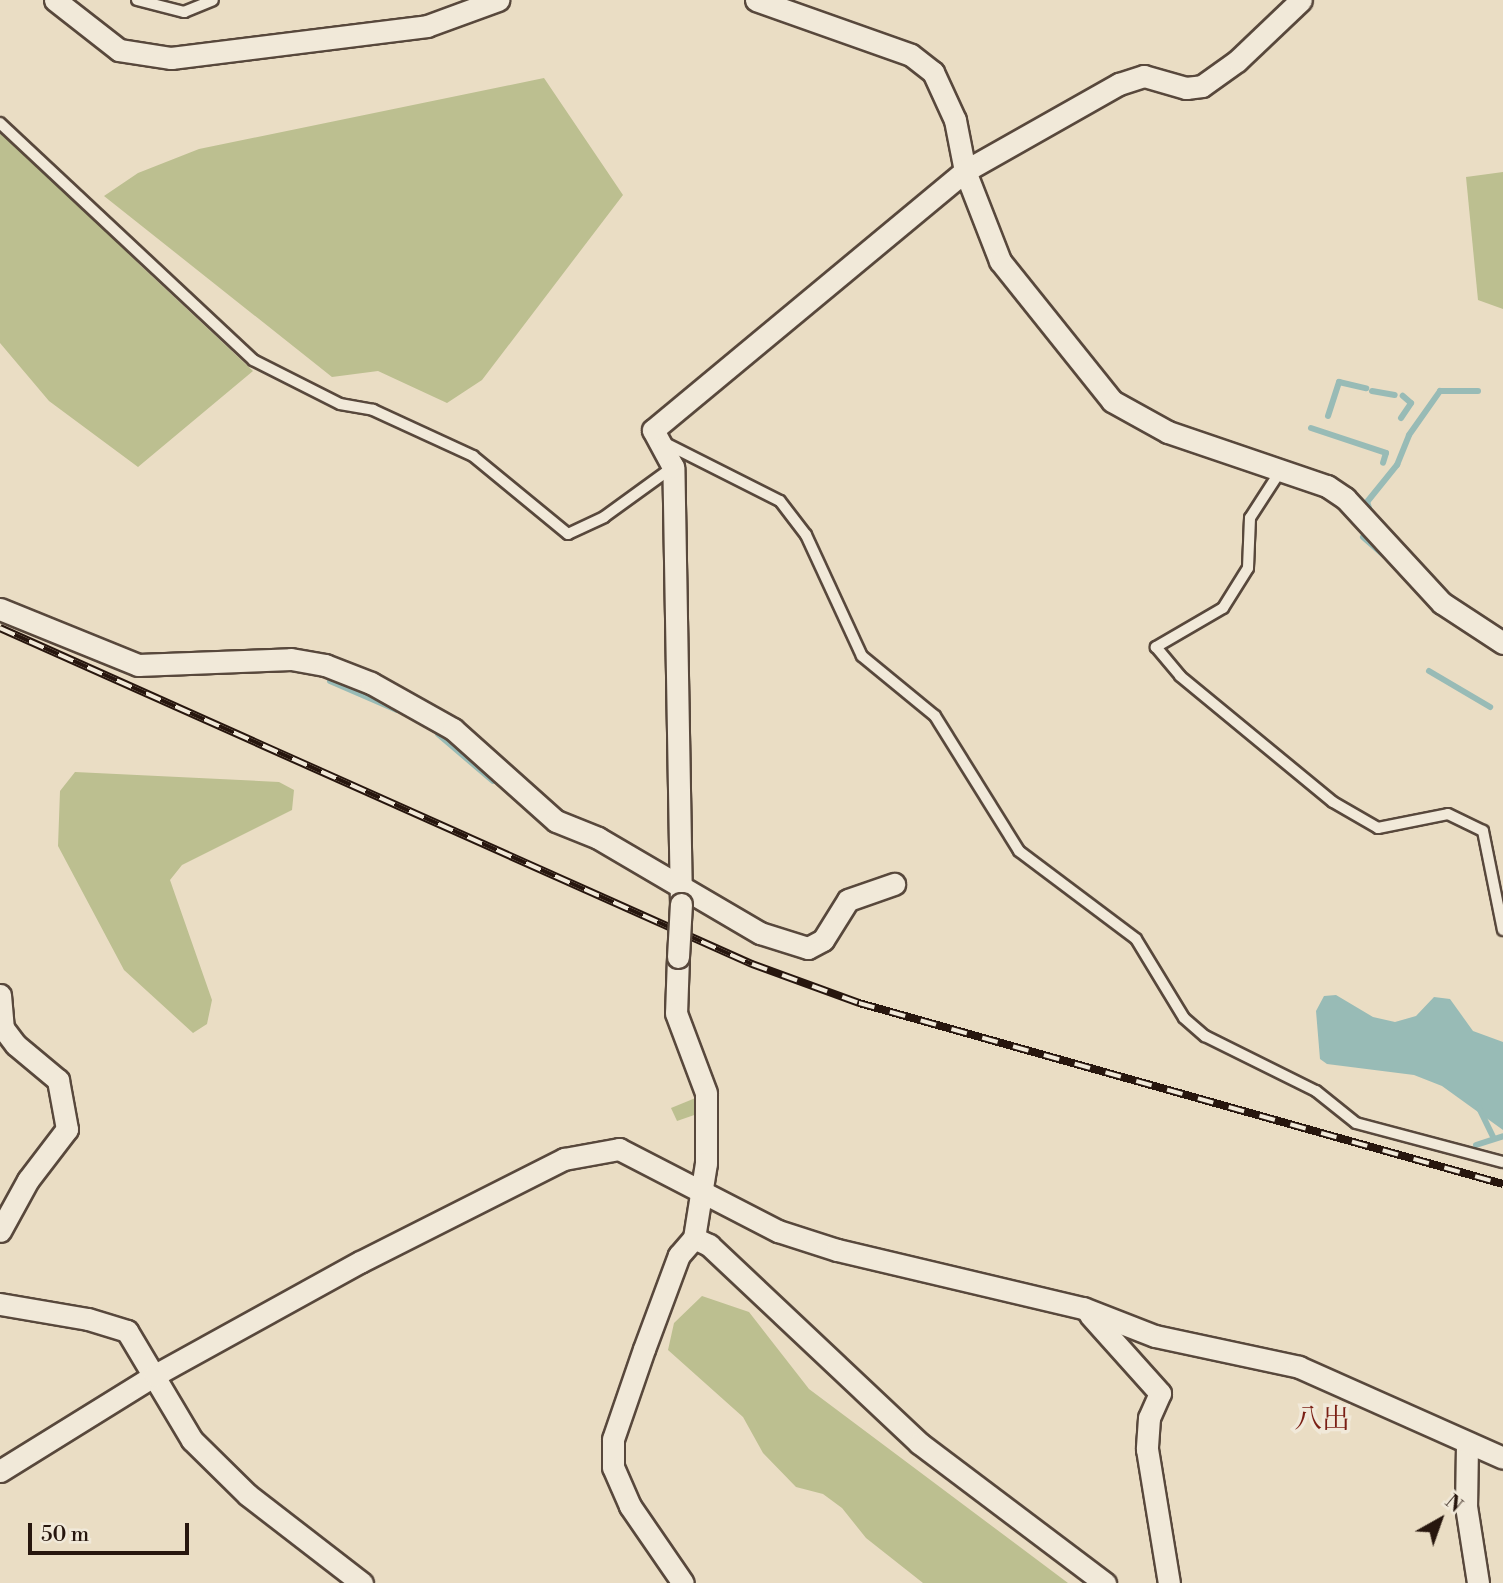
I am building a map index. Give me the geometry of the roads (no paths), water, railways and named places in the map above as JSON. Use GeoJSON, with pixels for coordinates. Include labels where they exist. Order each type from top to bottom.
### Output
{"type":"FeatureCollection","features":[{"type":"Feature","properties":{"kind":"street"},"geometry":{"type":"LineString","coordinates":[[55,0],[119,50],[171,58],[427,26],[498,0]]}},
{"type":"Feature","properties":{"kind":"street"},"geometry":{"type":"LineString","coordinates":[[756,0],[911,55],[933,72],[955,120],[965,171],[1000,261],[1112,401],[1168,432],[1312,478],[1345,498],[1442,603],[1503,643]]}},
{"type":"Feature","properties":{"kind":"street"},"geometry":{"type":"LineString","coordinates":[[683,1583],[630,1506],[613,1467],[613,1438],[679,1255],[694,1238],[701,1191],[707,1100],[676,1013],[681,897],[673,467],[653,430],[965,171],[1119,84],[1144,76],[1186,88],[1202,86],[1237,61],[1301,0]]}},
{"type":"Feature","properties":{"kind":"street"},"geometry":{"type":"LineString","coordinates":[[0,609],[138,664],[291,659],[325,665],[371,683],[453,729],[556,821],[598,838],[681,897],[760,933],[808,948],[823,940],[848,900],[894,884]]}},
{"type":"Feature","properties":{"kind":"street"},"geometry":{"type":"LineString","coordinates":[[0,995],[3,1028],[58,1080],[67,1129],[28,1180],[0,1231]]}},
{"type":"Feature","properties":{"kind":"street"},"geometry":{"type":"LineString","coordinates":[[0,1471],[155,1375],[360,1262],[564,1159],[619,1149],[778,1231],[837,1250],[1083,1308],[1155,1336],[1299,1367],[1467,1445],[1503,1458]]}},
{"type":"Feature","properties":{"kind":"street"},"geometry":{"type":"LineString","coordinates":[[694,1238],[709,1245],[919,1443],[1104,1583]]}},
{"type":"Feature","properties":{"kind":"street"},"geometry":{"type":"LineString","coordinates":[[0,1304],[88,1319],[127,1331],[192,1440],[248,1495],[362,1583]]}},
{"type":"Feature","properties":{"kind":"street"},"geometry":{"type":"LineString","coordinates":[[1083,1308],[1160,1392],[1149,1418],[1147,1449],[1169,1583]]}},
{"type":"Feature","properties":{"kind":"street"},"geometry":{"type":"LineString","coordinates":[[1467,1445],[1466,1506],[1479,1583]]}},
{"type":"Feature","properties":{"kind":"lane"},"geometry":{"type":"LineString","coordinates":[[137,0],[184,12],[213,0]]}},
{"type":"Feature","properties":{"kind":"lane"},"geometry":{"type":"LineString","coordinates":[[0,123],[253,360],[329,399],[373,410],[473,456],[568,534],[604,516],[673,467]]}},
{"type":"Feature","properties":{"kind":"lane"},"geometry":{"type":"LineString","coordinates":[[658,439],[779,501],[806,535],[862,656],[935,716],[1019,851],[1136,939],[1184,1018],[1205,1036],[1316,1091],[1356,1123],[1503,1162]]}},
{"type":"Feature","properties":{"kind":"lane"},"geometry":{"type":"LineString","coordinates":[[1281,470],[1250,518],[1248,569],[1223,608],[1156,647],[1180,676],[1333,802],[1378,828],[1448,814],[1483,831],[1503,930]]}},
{"type":"Feature","properties":{"kind":"water"},"geometry":{"type":"Polygon","coordinates":[[[1336,995],[1373,1017],[1395,1022],[1416,1016],[1434,997],[1450,999],[1473,1031],[1503,1042],[1503,1130],[1442,1086],[1414,1075],[1327,1064],[1320,1059],[1316,1011],[1324,996],[1336,995]]]}},
{"type":"Feature","properties":{"kind":"waterway"},"geometry":{"type":"LineString","coordinates":[[1328,416],[1339,382],[1366,388]]}},
{"type":"Feature","properties":{"kind":"waterway"},"geometry":{"type":"LineString","coordinates":[[1372,391],[1395,395]]}},
{"type":"Feature","properties":{"kind":"waterway"},"geometry":{"type":"LineString","coordinates":[[1370,511],[1367,502],[1397,465],[1409,435],[1440,391],[1478,391]]}},
{"type":"Feature","properties":{"kind":"waterway"},"geometry":{"type":"LineString","coordinates":[[1401,418],[1411,403],[1403,396]]}},
{"type":"Feature","properties":{"kind":"waterway"},"geometry":{"type":"LineString","coordinates":[[1311,428],[1386,453],[1383,463]]}},
{"type":"Feature","properties":{"kind":"waterway"},"geometry":{"type":"LineString","coordinates":[[1363,537],[1384,555]]}},
{"type":"Feature","properties":{"kind":"waterway"},"geometry":{"type":"LineString","coordinates":[[1429,671],[1490,707]]}},
{"type":"Feature","properties":{"kind":"waterway"},"geometry":{"type":"LineString","coordinates":[[330,681],[397,710]]}},
{"type":"Feature","properties":{"kind":"waterway"},"geometry":{"type":"LineString","coordinates":[[438,734],[493,781]]}},
{"type":"Feature","properties":{"kind":"waterway"},"geometry":{"type":"LineString","coordinates":[[1479,1108],[1493,1137]]}},
{"type":"Feature","properties":{"kind":"waterway"},"geometry":{"type":"LineString","coordinates":[[1476,1145],[1503,1136]]}},
{"type":"Feature","properties":{"kind":"railway"},"geometry":{"type":"LineString","coordinates":[[0,628],[752,964],[859,1003],[1503,1184]]}},
{"type":"Feature","properties":{"kind":"district","name":"八出"},"geometry":{"type":"Point","coordinates":[1322,1420]}}]}
